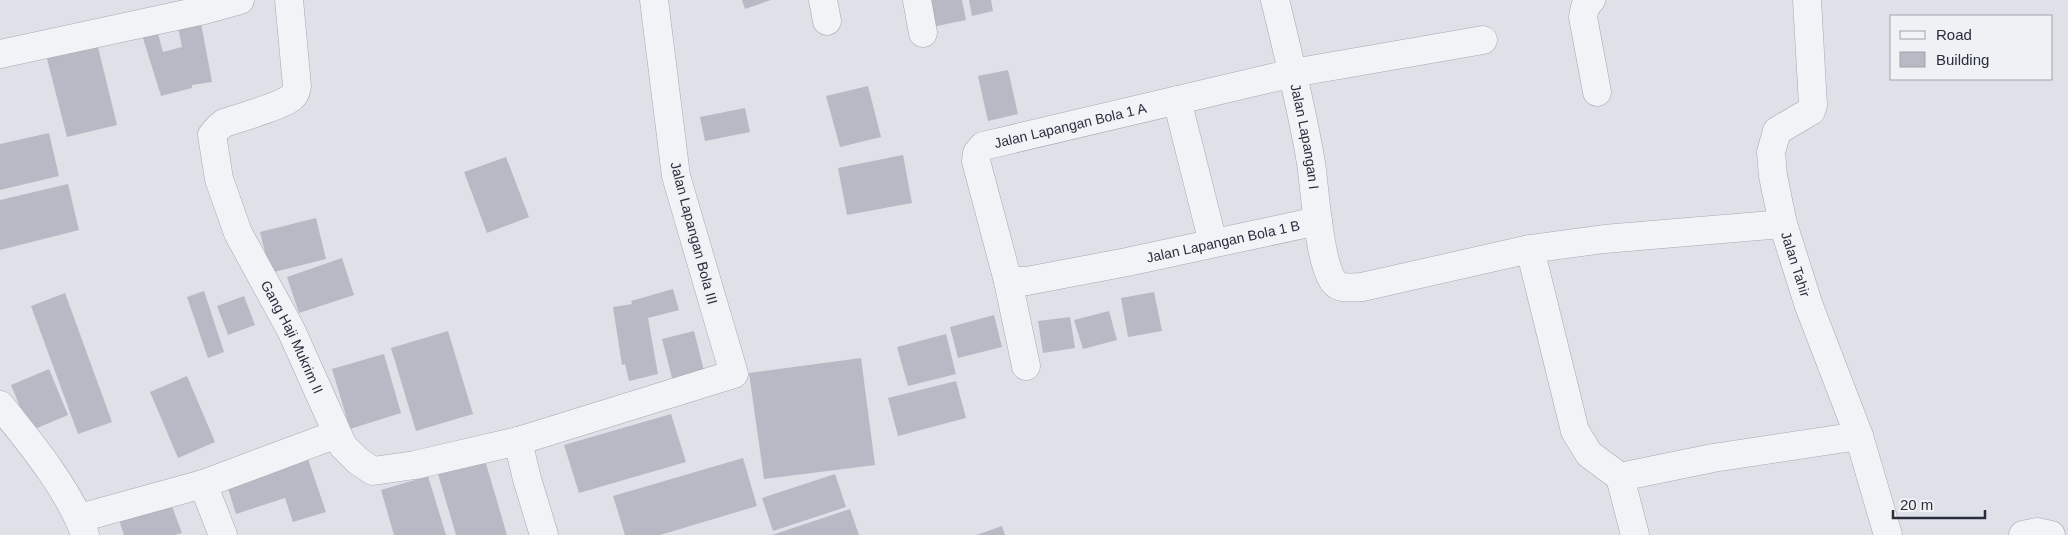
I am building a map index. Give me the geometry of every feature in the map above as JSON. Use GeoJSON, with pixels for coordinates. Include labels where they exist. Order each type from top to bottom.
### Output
{"type":"FeatureCollection","features":[{"type":"Feature","properties":{"kind":"street"},"geometry":{"type":"LineString","coordinates":[[0,54],[204,10],[240,0]]}},
{"type":"Feature","properties":{"kind":"street","name":"Gang Haji Mukrim II"},"geometry":{"type":"LineString","coordinates":[[289,0],[297,86],[295,94],[291,99],[224,123],[212,135],[219,179],[238,233],[291,330],[343,446],[358,461],[373,470],[415,464],[518,441],[734,374]]}},
{"type":"Feature","properties":{"kind":"street","name":"Jalan Lapangan Bola III"},"geometry":{"type":"LineString","coordinates":[[654,0],[676,176],[734,374]]}},
{"type":"Feature","properties":{"kind":"street"},"geometry":{"type":"LineString","coordinates":[[917,0],[922,33]]}},
{"type":"Feature","properties":{"kind":"street","name":"Jalan Lapangan I"},"geometry":{"type":"LineString","coordinates":[[1275,0],[1293,73],[1311,163],[1318,221],[1328,274],[1335,284],[1346,288],[1362,286],[1530,249]]}},
{"type":"Feature","properties":{"kind":"street"},"geometry":{"type":"LineString","coordinates":[[1591,0],[1585,7],[1583,17],[1597,92]]}},
{"type":"Feature","properties":{"kind":"street","name":"Jalan Tahir"},"geometry":{"type":"LineString","coordinates":[[1807,0],[1813,105],[1811,111],[1777,132],[1771,152],[1772,176],[1783,224],[1809,306],[1859,436],[1888,535]]}},
{"type":"Feature","properties":{"kind":"street","name":"Jalan Lapangan Bola 1 A"},"geometry":{"type":"LineString","coordinates":[[1026,366],[1008,281],[976,161],[976,153],[983,146],[1293,73],[1483,40]]}},
{"type":"Feature","properties":{"kind":"street"},"geometry":{"type":"LineString","coordinates":[[1177,100],[1213,243]]}},
{"type":"Feature","properties":{"kind":"street","name":"Jalan Lapangan Bola 1 B"},"geometry":{"type":"LineString","coordinates":[[1008,281],[1027,281],[1127,262],[1318,221]]}},
{"type":"Feature","properties":{"kind":"street"},"geometry":{"type":"LineString","coordinates":[[1635,535],[1620,477],[1589,454],[1575,431],[1530,249],[1604,240],[1783,224]]}},
{"type":"Feature","properties":{"kind":"street"},"geometry":{"type":"LineString","coordinates":[[0,405],[40,457],[82,526],[203,484],[337,434]]}},
{"type":"Feature","properties":{"kind":"street"},"geometry":{"type":"LineString","coordinates":[[1620,477],[1713,458],[1859,436]]}},
{"type":"Feature","properties":{"kind":"street"},"geometry":{"type":"LineString","coordinates":[[518,441],[544,535]]}},
{"type":"Feature","properties":{"kind":"street"},"geometry":{"type":"LineString","coordinates":[[203,484],[223,535]]}},
{"type":"Feature","properties":{"kind":"street"},"geometry":{"type":"LineString","coordinates":[[2023,535],[2037,532],[2051,535]]}},
{"type":"Feature","properties":{"kind":"building"},"geometry":{"type":"Polygon","coordinates":[[[742,0],[771,0],[745,9],[742,0]]]}},
{"type":"Feature","properties":{"kind":"building"},"geometry":{"type":"Polygon","coordinates":[[[926,0],[962,0],[966,20],[932,27],[926,0]]]}},
{"type":"Feature","properties":{"kind":"building"},"geometry":{"type":"Polygon","coordinates":[[[969,0],[991,0],[993,11],[972,16],[969,0]]]}},
{"type":"Feature","properties":{"kind":"building"},"geometry":{"type":"Polygon","coordinates":[[[201,23],[212,82],[192,85],[192,88],[161,96],[142,35],[157,30],[163,52],[182,47],[178,27],[201,23]]]}},
{"type":"Feature","properties":{"kind":"building"},"geometry":{"type":"Polygon","coordinates":[[[97,43],[117,125],[67,137],[46,55],[97,43]]]}},
{"type":"Feature","properties":{"kind":"building"},"geometry":{"type":"Polygon","coordinates":[[[1008,70],[1018,114],[988,121],[978,76],[1008,70]]]}},
{"type":"Feature","properties":{"kind":"building"},"geometry":{"type":"Polygon","coordinates":[[[868,86],[881,137],[840,147],[826,96],[868,86]]]}},
{"type":"Feature","properties":{"kind":"building"},"geometry":{"type":"Polygon","coordinates":[[[745,108],[750,132],[705,141],[700,117],[745,108]]]}},
{"type":"Feature","properties":{"kind":"building"},"geometry":{"type":"Polygon","coordinates":[[[49,133],[59,176],[0,190],[0,144],[49,133]]]}},
{"type":"Feature","properties":{"kind":"building"},"geometry":{"type":"Polygon","coordinates":[[[903,155],[912,203],[847,215],[838,168],[903,155]]]}},
{"type":"Feature","properties":{"kind":"building"},"geometry":{"type":"Polygon","coordinates":[[[506,157],[529,217],[487,233],[464,172],[506,157]]]}},
{"type":"Feature","properties":{"kind":"building"},"geometry":{"type":"Polygon","coordinates":[[[68,184],[79,230],[0,250],[0,200],[68,184]]]}},
{"type":"Feature","properties":{"kind":"building"},"geometry":{"type":"Polygon","coordinates":[[[316,218],[326,259],[270,273],[260,232],[316,218]]]}},
{"type":"Feature","properties":{"kind":"building"},"geometry":{"type":"Polygon","coordinates":[[[342,258],[354,295],[299,313],[287,277],[342,258]]]}},
{"type":"Feature","properties":{"kind":"building"},"geometry":{"type":"Polygon","coordinates":[[[673,289],[679,310],[648,318],[658,374],[629,381],[625,364],[622,365],[613,307],[632,304],[631,301],[673,289]]]}},
{"type":"Feature","properties":{"kind":"building"},"geometry":{"type":"Polygon","coordinates":[[[204,291],[224,352],[208,358],[187,297],[204,291]]]}},
{"type":"Feature","properties":{"kind":"building"},"geometry":{"type":"Polygon","coordinates":[[[1154,292],[1162,331],[1128,337],[1121,298],[1154,292]]]}},
{"type":"Feature","properties":{"kind":"building"},"geometry":{"type":"Polygon","coordinates":[[[65,293],[112,422],[78,434],[31,306],[65,293]]]}},
{"type":"Feature","properties":{"kind":"building"},"geometry":{"type":"Polygon","coordinates":[[[244,296],[255,325],[228,335],[217,306],[244,296]]]}},
{"type":"Feature","properties":{"kind":"building"},"geometry":{"type":"Polygon","coordinates":[[[1109,311],[1117,340],[1083,349],[1074,320],[1109,311]]]}},
{"type":"Feature","properties":{"kind":"building"},"geometry":{"type":"Polygon","coordinates":[[[994,315],[1002,347],[958,358],[950,327],[994,315]]]}},
{"type":"Feature","properties":{"kind":"building"},"geometry":{"type":"Polygon","coordinates":[[[1070,317],[1075,348],[1043,353],[1038,321],[1070,317]]]}},
{"type":"Feature","properties":{"kind":"building"},"geometry":{"type":"Polygon","coordinates":[[[448,331],[473,414],[416,431],[391,348],[448,331]]]}},
{"type":"Feature","properties":{"kind":"building"},"geometry":{"type":"Polygon","coordinates":[[[694,331],[704,371],[672,378],[662,339],[694,331]]]}},
{"type":"Feature","properties":{"kind":"building"},"geometry":{"type":"Polygon","coordinates":[[[946,334],[956,374],[908,386],[897,347],[946,334]]]}},
{"type":"Feature","properties":{"kind":"building"},"geometry":{"type":"Polygon","coordinates":[[[384,354],[401,413],[350,429],[332,369],[384,354]]]}},
{"type":"Feature","properties":{"kind":"building"},"geometry":{"type":"Polygon","coordinates":[[[861,358],[875,465],[764,479],[749,373],[861,358]]]}},
{"type":"Feature","properties":{"kind":"building"},"geometry":{"type":"Polygon","coordinates":[[[49,369],[68,415],[30,431],[11,385],[49,369]]]}},
{"type":"Feature","properties":{"kind":"building"},"geometry":{"type":"Polygon","coordinates":[[[187,376],[215,442],[178,458],[150,392],[187,376]]]}},
{"type":"Feature","properties":{"kind":"building"},"geometry":{"type":"Polygon","coordinates":[[[956,381],[966,418],[898,436],[888,398],[956,381]]]}},
{"type":"Feature","properties":{"kind":"building"},"geometry":{"type":"Polygon","coordinates":[[[671,414],[686,462],[579,493],[564,445],[671,414]]]}},
{"type":"Feature","properties":{"kind":"building"},"geometry":{"type":"Polygon","coordinates":[[[306,453],[326,512],[293,522],[285,498],[236,514],[225,479],[306,453]]]}},
{"type":"Feature","properties":{"kind":"building"},"geometry":{"type":"Polygon","coordinates":[[[743,458],[757,506],[660,535],[625,535],[613,496],[743,458]]]}},
{"type":"Feature","properties":{"kind":"building"},"geometry":{"type":"Polygon","coordinates":[[[485,460],[507,535],[456,535],[438,474],[485,460]]]}},
{"type":"Feature","properties":{"kind":"building"},"geometry":{"type":"Polygon","coordinates":[[[835,474],[846,507],[773,531],[762,498],[835,474]]]}},
{"type":"Feature","properties":{"kind":"building"},"geometry":{"type":"Polygon","coordinates":[[[428,476],[446,535],[394,535],[381,490],[428,476]]]}},
{"type":"Feature","properties":{"kind":"building"},"geometry":{"type":"Polygon","coordinates":[[[170,501],[182,533],[175,535],[124,535],[119,520],[170,501]]]}},
{"type":"Feature","properties":{"kind":"building"},"geometry":{"type":"Polygon","coordinates":[[[850,509],[859,535],[772,535],[850,509]]]}},
{"type":"Feature","properties":{"kind":"building"},"geometry":{"type":"Polygon","coordinates":[[[1002,526],[1005,535],[976,535],[1002,526]]]}}]}
